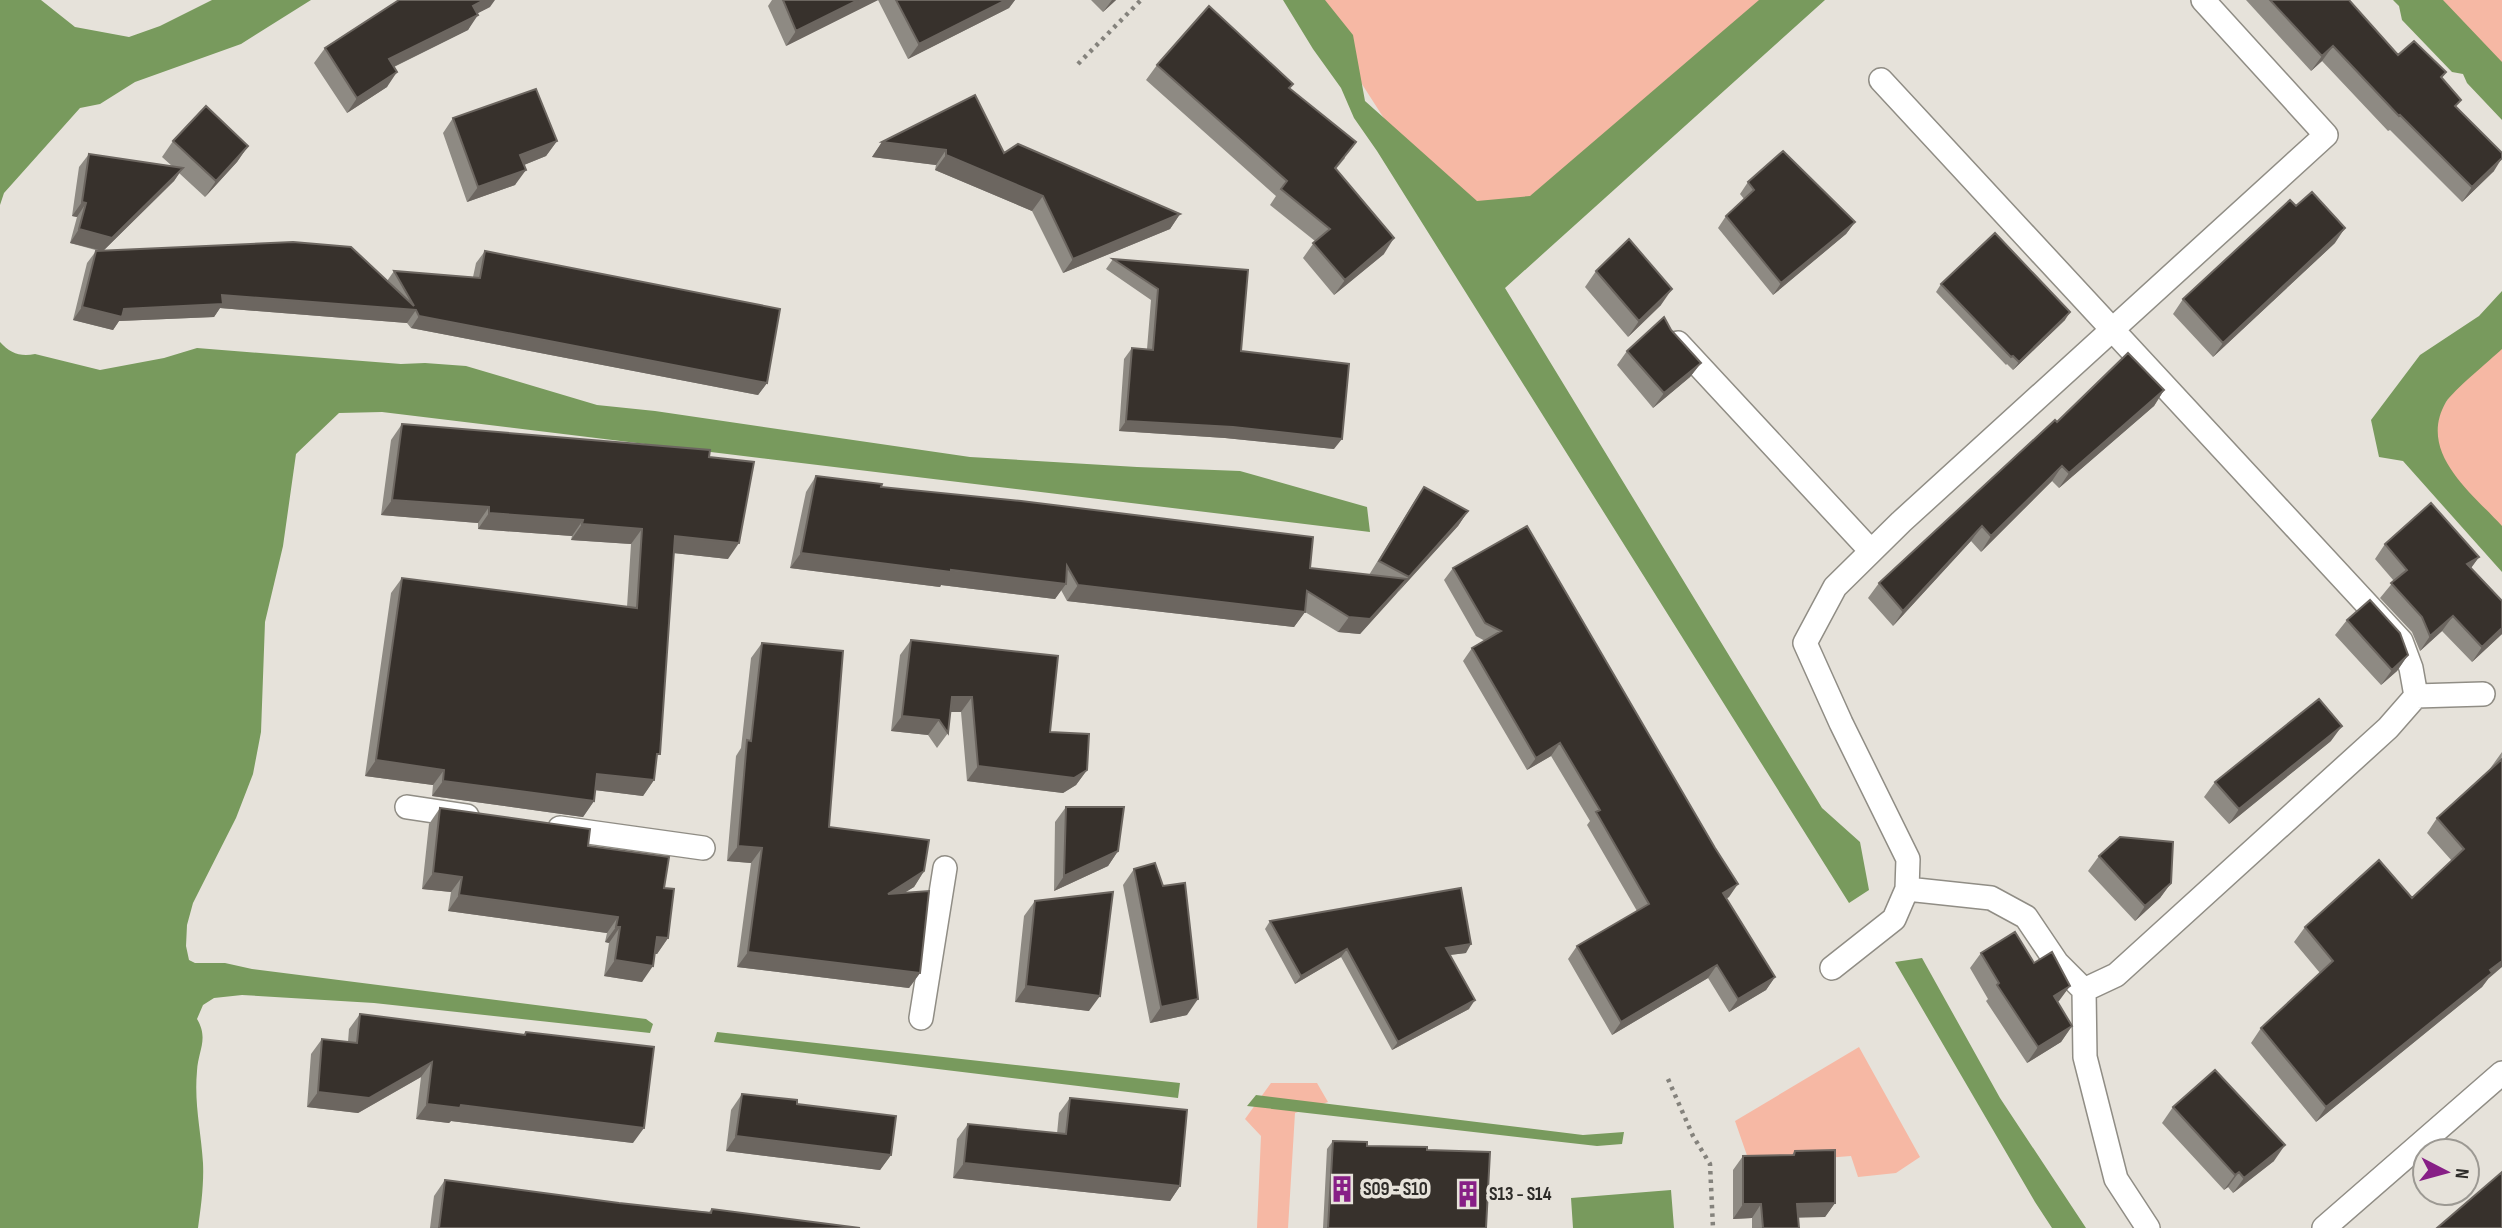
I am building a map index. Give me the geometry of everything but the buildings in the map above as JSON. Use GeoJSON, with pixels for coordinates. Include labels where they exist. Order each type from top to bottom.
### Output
{"type":"FeatureCollection","features":[{"type":"Feature","properties":{"kind":"lane"},"geometry":{"type":"LineString","coordinates":[[1832,968],[1894,919],[1907,889],[1908,859],[1805,643],[1835,587],[1871,551],[2326,135],[2203,0]]}},
{"type":"Feature","properties":{"kind":"lane"},"geometry":{"type":"LineString","coordinates":[[1881,80],[2401,641],[2411,668],[2416,696]]}},
{"type":"Feature","properties":{"kind":"lane"},"geometry":{"type":"LineString","coordinates":[[1671,335],[1871,551]]}},
{"type":"Feature","properties":{"kind":"lane"},"geometry":{"type":"LineString","coordinates":[[2084,989],[2116,975],[2388,728],[2416,696],[2483,694]]}},
{"type":"Feature","properties":{"kind":"lane"},"geometry":{"type":"LineString","coordinates":[[407,807],[488,818]]}},
{"type":"Feature","properties":{"kind":"lane"},"geometry":{"type":"LineString","coordinates":[[542,826],[703,848]]}},
{"type":"Feature","properties":{"kind":"lane"},"geometry":{"type":"LineString","coordinates":[[921,1018],[944,868]]}},
{"type":"Feature","properties":{"kind":"lane"},"geometry":{"type":"LineString","coordinates":[[1907,889],[1991,898],[2026,917],[2057,963],[2084,989],[2085,1057],[2116,1179],[2148,1228]]}},
{"type":"Feature","properties":{"kind":"lane"},"geometry":{"type":"LineString","coordinates":[[2324,1228],[2502,1073]]}},
{"type":"Feature","properties":{"kind":"path"},"geometry":{"type":"LineString","coordinates":[[1078,64],[1141,0]]}},
{"type":"Feature","properties":{"kind":"path"},"geometry":{"type":"LineString","coordinates":[[1668,1079],[1693,1136],[1710,1164],[1713,1228]]}},
{"type":"Feature","properties":{"kind":"shaded area"},"geometry":{"type":"Polygon","coordinates":[[[0,0],[41,0],[75,27],[129,37],[160,26],[212,0],[311,0],[241,44],[135,82],[100,104],[80,108],[4,193],[0,205],[0,0]]]}},
{"type":"Feature","properties":{"kind":"shaded area"},"geometry":{"type":"Polygon","coordinates":[[[1283,0],[1325,0],[1353,35],[1365,101],[1477,201],[1530,196],[1759,0],[1825,0],[1505,288],[1822,808],[1860,842],[1869,890],[1849,903],[1354,118],[1341,88],[1283,0]]]}},
{"type":"Feature","properties":{"kind":"shaded area"},"geometry":{"type":"Polygon","coordinates":[[[1308,0],[1786,0],[1480,268],[1308,0]]]}},
{"type":"Feature","properties":{"kind":"shaded area"},"geometry":{"type":"Polygon","coordinates":[[[2393,0],[2443,0],[2502,62],[2502,120],[2467,83],[2463,74],[2452,72],[2402,20],[2399,6],[2393,0]]]}},
{"type":"Feature","properties":{"kind":"shaded area"},"geometry":{"type":"Polygon","coordinates":[[[2422,0],[2502,0],[2502,89],[2422,0]]]}},
{"type":"Feature","properties":{"kind":"shaded area"},"geometry":{"type":"Polygon","coordinates":[[[2502,291],[2502,349],[2446,402],[2439,420],[2438,438],[2452,470],[2502,526],[2502,572],[2403,461],[2379,457],[2371,420],[2420,355],[2479,316],[2502,291]]]}},
{"type":"Feature","properties":{"kind":"shaded area"},"geometry":{"type":"Polygon","coordinates":[[[2502,316],[2502,550],[2414,451],[2502,316]]]}},
{"type":"Feature","properties":{"kind":"shaded area"},"geometry":{"type":"Polygon","coordinates":[[[0,342],[16,353],[35,354],[100,370],[164,358],[197,348],[401,364],[466,366],[597,405],[970,457],[1240,471],[1367,507],[1370,532],[382,412],[339,413],[296,454],[283,546],[265,622],[261,732],[253,774],[236,818],[193,903],[187,925],[186,946],[189,960],[195,963],[225,963],[252,969],[646,1019],[653,1024],[650,1033],[374,1003],[242,995],[214,998],[203,1005],[197,1019],[203,1039],[196,1083],[203,1171],[198,1228],[0,1228],[0,342]]]}},
{"type":"Feature","properties":{"kind":"shaded area"},"geometry":{"type":"Polygon","coordinates":[[[1922,958],[2000,1098],[2086,1228],[2052,1228],[2035,1202],[1895,962],[1922,958]]]}},
{"type":"Feature","properties":{"kind":"shaded area"},"geometry":{"type":"Polygon","coordinates":[[[717,1032],[1180,1083],[1178,1098],[714,1042],[717,1032]]]}},
{"type":"Feature","properties":{"kind":"shaded area"},"geometry":{"type":"Polygon","coordinates":[[[1859,1047],[1920,1157],[1896,1173],[1858,1177],[1851,1156],[1750,1164],[1735,1121],[1859,1047]]]}},
{"type":"Feature","properties":{"kind":"shaded area"},"geometry":{"type":"Polygon","coordinates":[[[1271,1083],[1317,1083],[1328,1102],[1295,1113],[1288,1228],[1257,1228],[1261,1136],[1245,1119],[1271,1083]]]}},
{"type":"Feature","properties":{"kind":"shaded area"},"geometry":{"type":"Polygon","coordinates":[[[1256,1095],[1583,1135],[1624,1132],[1622,1144],[1597,1146],[1247,1106],[1256,1095]]]}},
{"type":"Feature","properties":{"kind":"shaded area"},"geometry":{"type":"Polygon","coordinates":[[[1671,1190],[1674,1228],[1573,1228],[1571,1198],[1671,1190]]]}},
{"type":"Feature","properties":{"kind":"place","name":"S09 - S10"},"geometry":{"type":"Point","coordinates":[1342,1189]}},
{"type":"Feature","properties":{"kind":"place","name":"S13 - S14"},"geometry":{"type":"Point","coordinates":[1468,1194]}}]}
